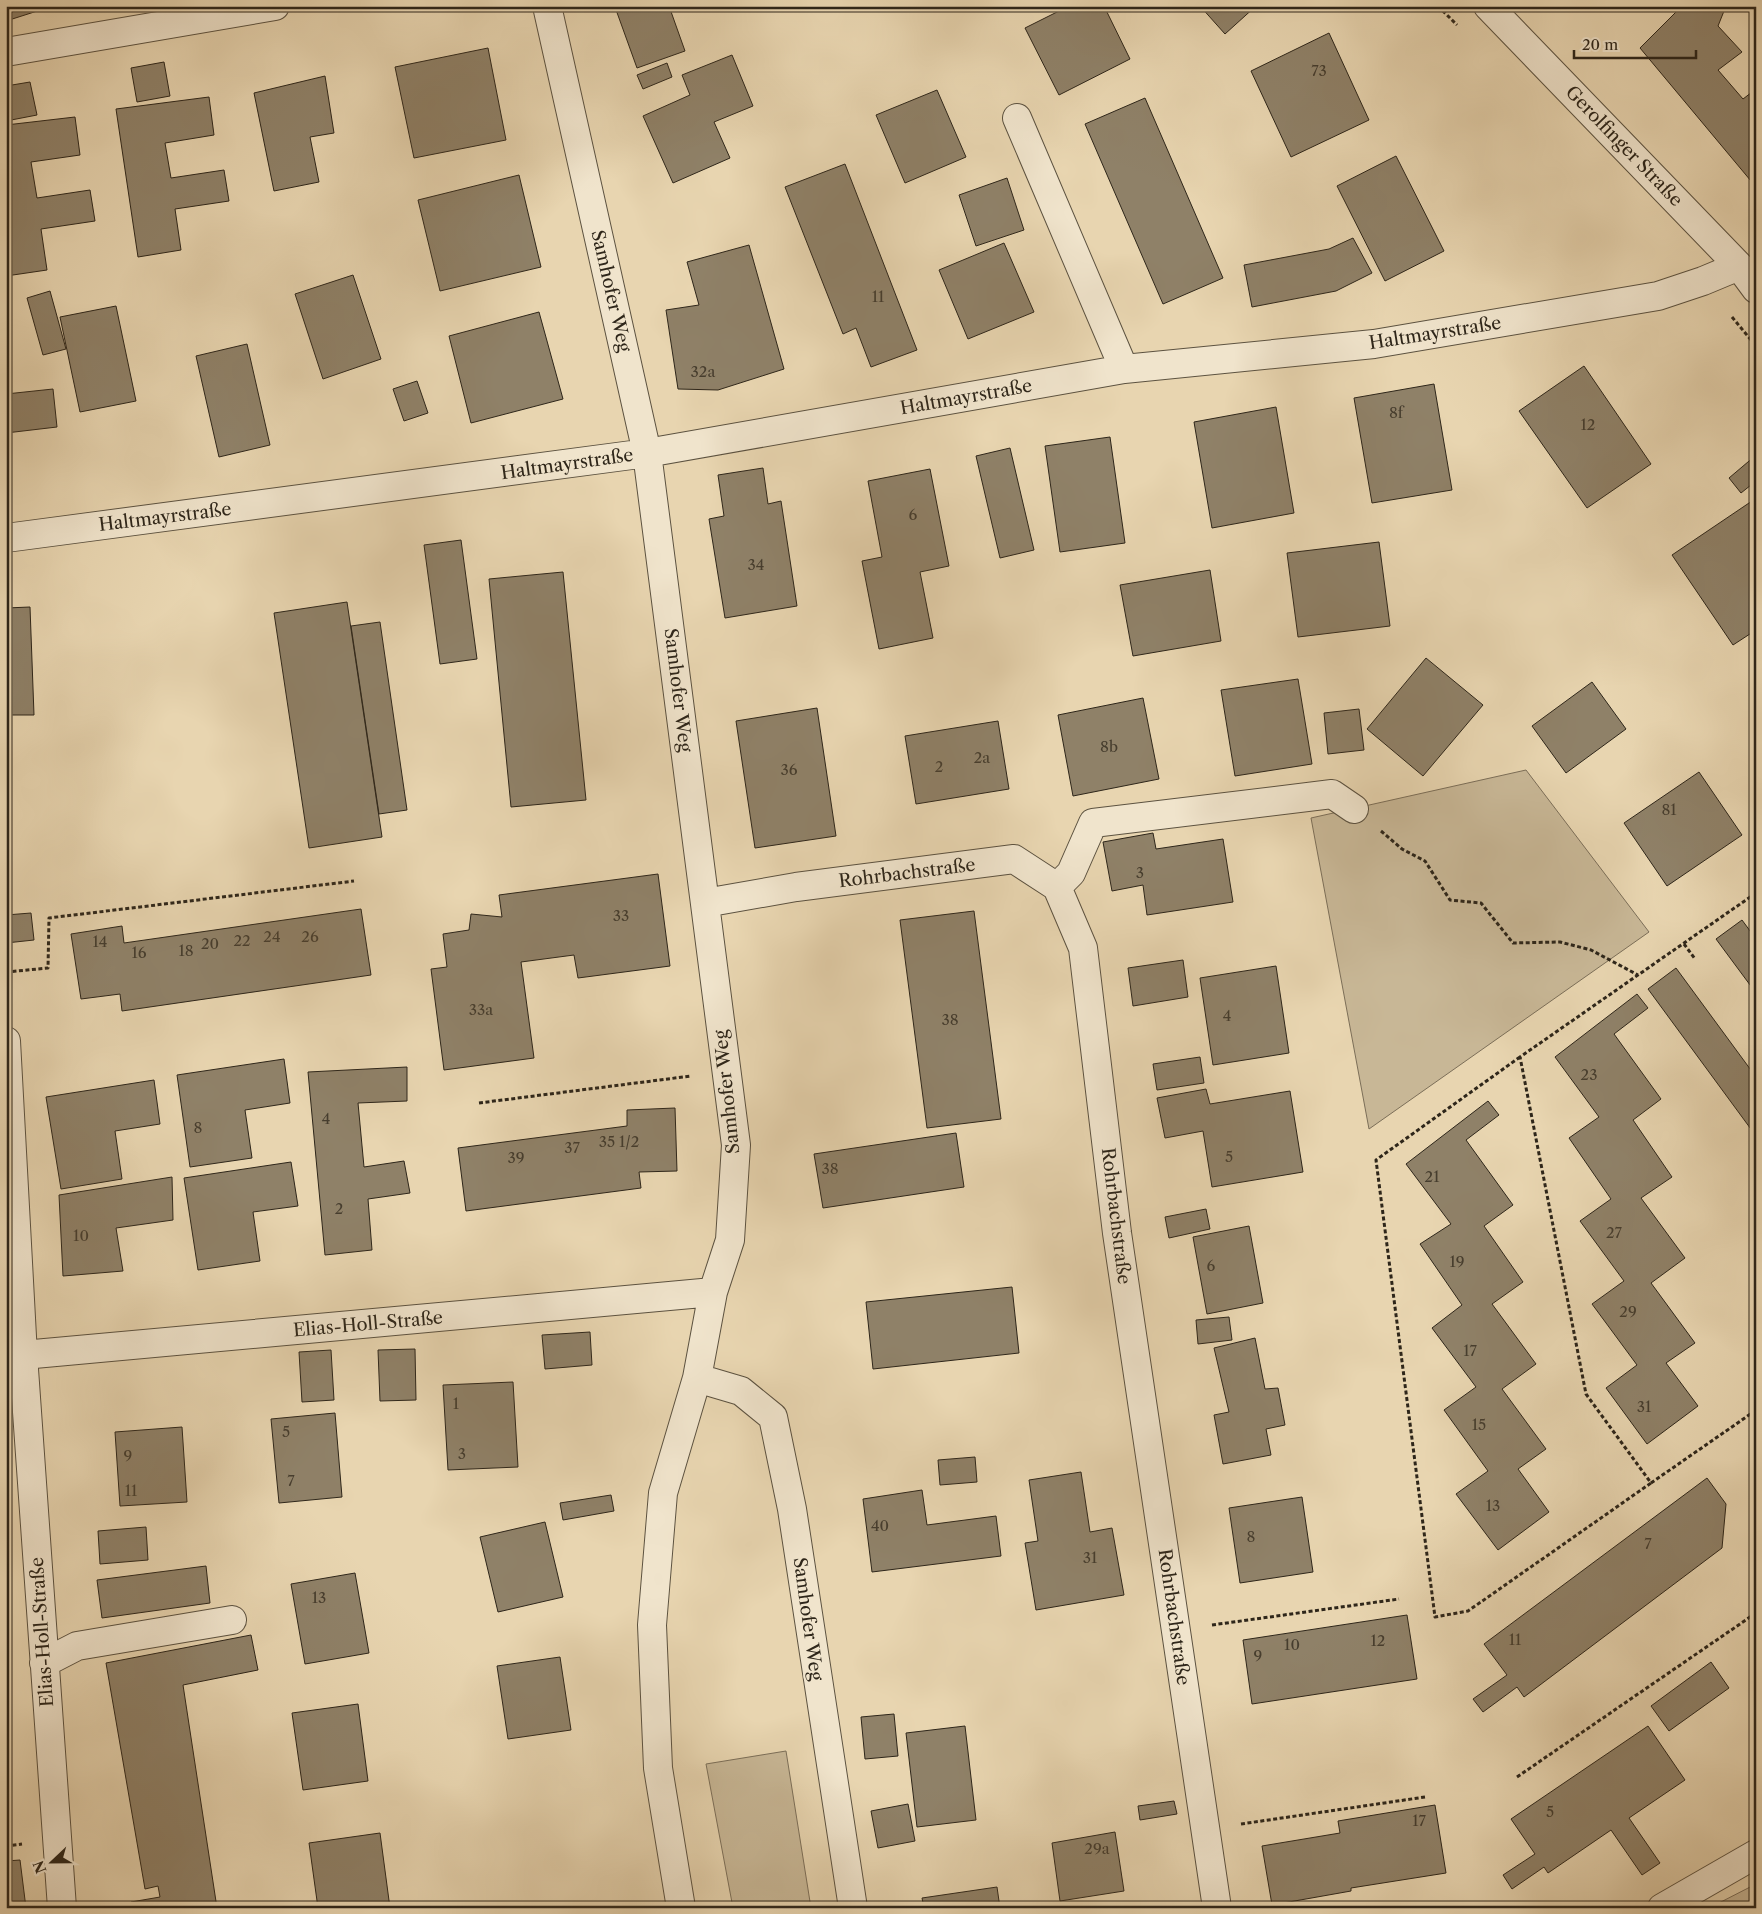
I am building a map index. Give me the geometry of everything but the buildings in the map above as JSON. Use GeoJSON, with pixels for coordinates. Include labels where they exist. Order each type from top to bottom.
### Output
{"type":"FeatureCollection","features":[{"type":"Feature","properties":{"kind":"street"},"geometry":{"type":"LineString","coordinates":[[6,52],[275,6]]}},
{"type":"Feature","properties":{"kind":"street","name":"Samhofer Weg"},"geometry":{"type":"LineString","coordinates":[[548,6],[647,453],[736,1145],[730,1240],[713,1292],[697,1378],[663,1493],[652,1626],[658,1768],[680,1908]]}},
{"type":"Feature","properties":{"kind":"street","name":"Gerolfinger Straße"},"geometry":{"type":"LineString","coordinates":[[1488,6],[1739,266],[1756,289]]}},
{"type":"Feature","properties":{"kind":"street"},"geometry":{"type":"LineString","coordinates":[[1017,118],[1124,370]]}},
{"type":"Feature","properties":{"kind":"street","name":"Haltmayrstraße"},"geometry":{"type":"LineString","coordinates":[[6,538],[647,453],[1124,370],[1384,342],[1658,296],[1703,281],[1739,266]]}},
{"type":"Feature","properties":{"kind":"street"},"geometry":{"type":"LineString","coordinates":[[1057,887],[1071,873],[1093,823],[1332,794],[1354,809]]}},
{"type":"Feature","properties":{"kind":"street","name":"Rohrbachstraße"},"geometry":{"type":"LineString","coordinates":[[705,903],[796,887],[1014,860],[1057,887],[1083,948],[1117,1233],[1217,1908]]}},
{"type":"Feature","properties":{"kind":"street","name":"Elias-Holl-Straße"},"geometry":{"type":"LineString","coordinates":[[6,1041],[23,1355],[62,1908]]}},
{"type":"Feature","properties":{"kind":"street","name":"Elias-Holl-Straße"},"geometry":{"type":"LineString","coordinates":[[23,1355],[713,1292]]}},
{"type":"Feature","properties":{"kind":"street","name":"Samhofer Weg"},"geometry":{"type":"LineString","coordinates":[[697,1378],[741,1391],[773,1417],[792,1509],[853,1908]]}},
{"type":"Feature","properties":{"kind":"street"},"geometry":{"type":"LineString","coordinates":[[44,1663],[77,1646],[232,1620]]}},
{"type":"Feature","properties":{"kind":"street"},"geometry":{"type":"LineString","coordinates":[[1662,1908],[1756,1854]]}},
{"type":"Feature","properties":{"kind":"path"},"geometry":{"type":"LineString","coordinates":[[1354,809],[1402,849],[1425,861],[1450,900],[1481,903],[1513,943],[1560,942],[1591,950],[1638,975]]}},
{"type":"Feature","properties":{"kind":"path"},"geometry":{"type":"LineString","coordinates":[[6,972],[48,968],[49,918],[354,880]]}},
{"type":"Feature","properties":{"kind":"path"},"geometry":{"type":"LineString","coordinates":[[1756,893],[1376,1160],[1436,1617],[1468,1611],[1752,1413],[1756,1414]]}},
{"type":"Feature","properties":{"kind":"path"},"geometry":{"type":"LineString","coordinates":[[1684,944],[1695,958]]}},
{"type":"Feature","properties":{"kind":"path"},"geometry":{"type":"LineString","coordinates":[[1520,1058],[1586,1394],[1651,1483]]}},
{"type":"Feature","properties":{"kind":"path"},"geometry":{"type":"LineString","coordinates":[[479,1103],[726,1071]]}},
{"type":"Feature","properties":{"kind":"path"},"geometry":{"type":"LineString","coordinates":[[1176,1630],[1399,1599]]}},
{"type":"Feature","properties":{"kind":"path"},"geometry":{"type":"LineString","coordinates":[[1517,1777],[1756,1613]]}},
{"type":"Feature","properties":{"kind":"path"},"geometry":{"type":"LineString","coordinates":[[1205,1830],[1425,1797]]}},
{"type":"Feature","properties":{"kind":"shaded area"},"geometry":{"type":"Polygon","coordinates":[[[1526,770],[1649,932],[1369,1129],[1311,818],[1526,770]]]}},
{"type":"Feature","properties":{"kind":"shaded area"},"geometry":{"type":"Polygon","coordinates":[[[786,1751],[811,1908],[733,1908],[706,1764],[786,1751]]]}},
{"type":"Feature","properties":{"kind":"shaded area"},"geometry":{"type":"Polygon","coordinates":[[[1756,1884],[1756,1908],[1711,1908],[1715,1905],[1756,1884]]]}}]}
